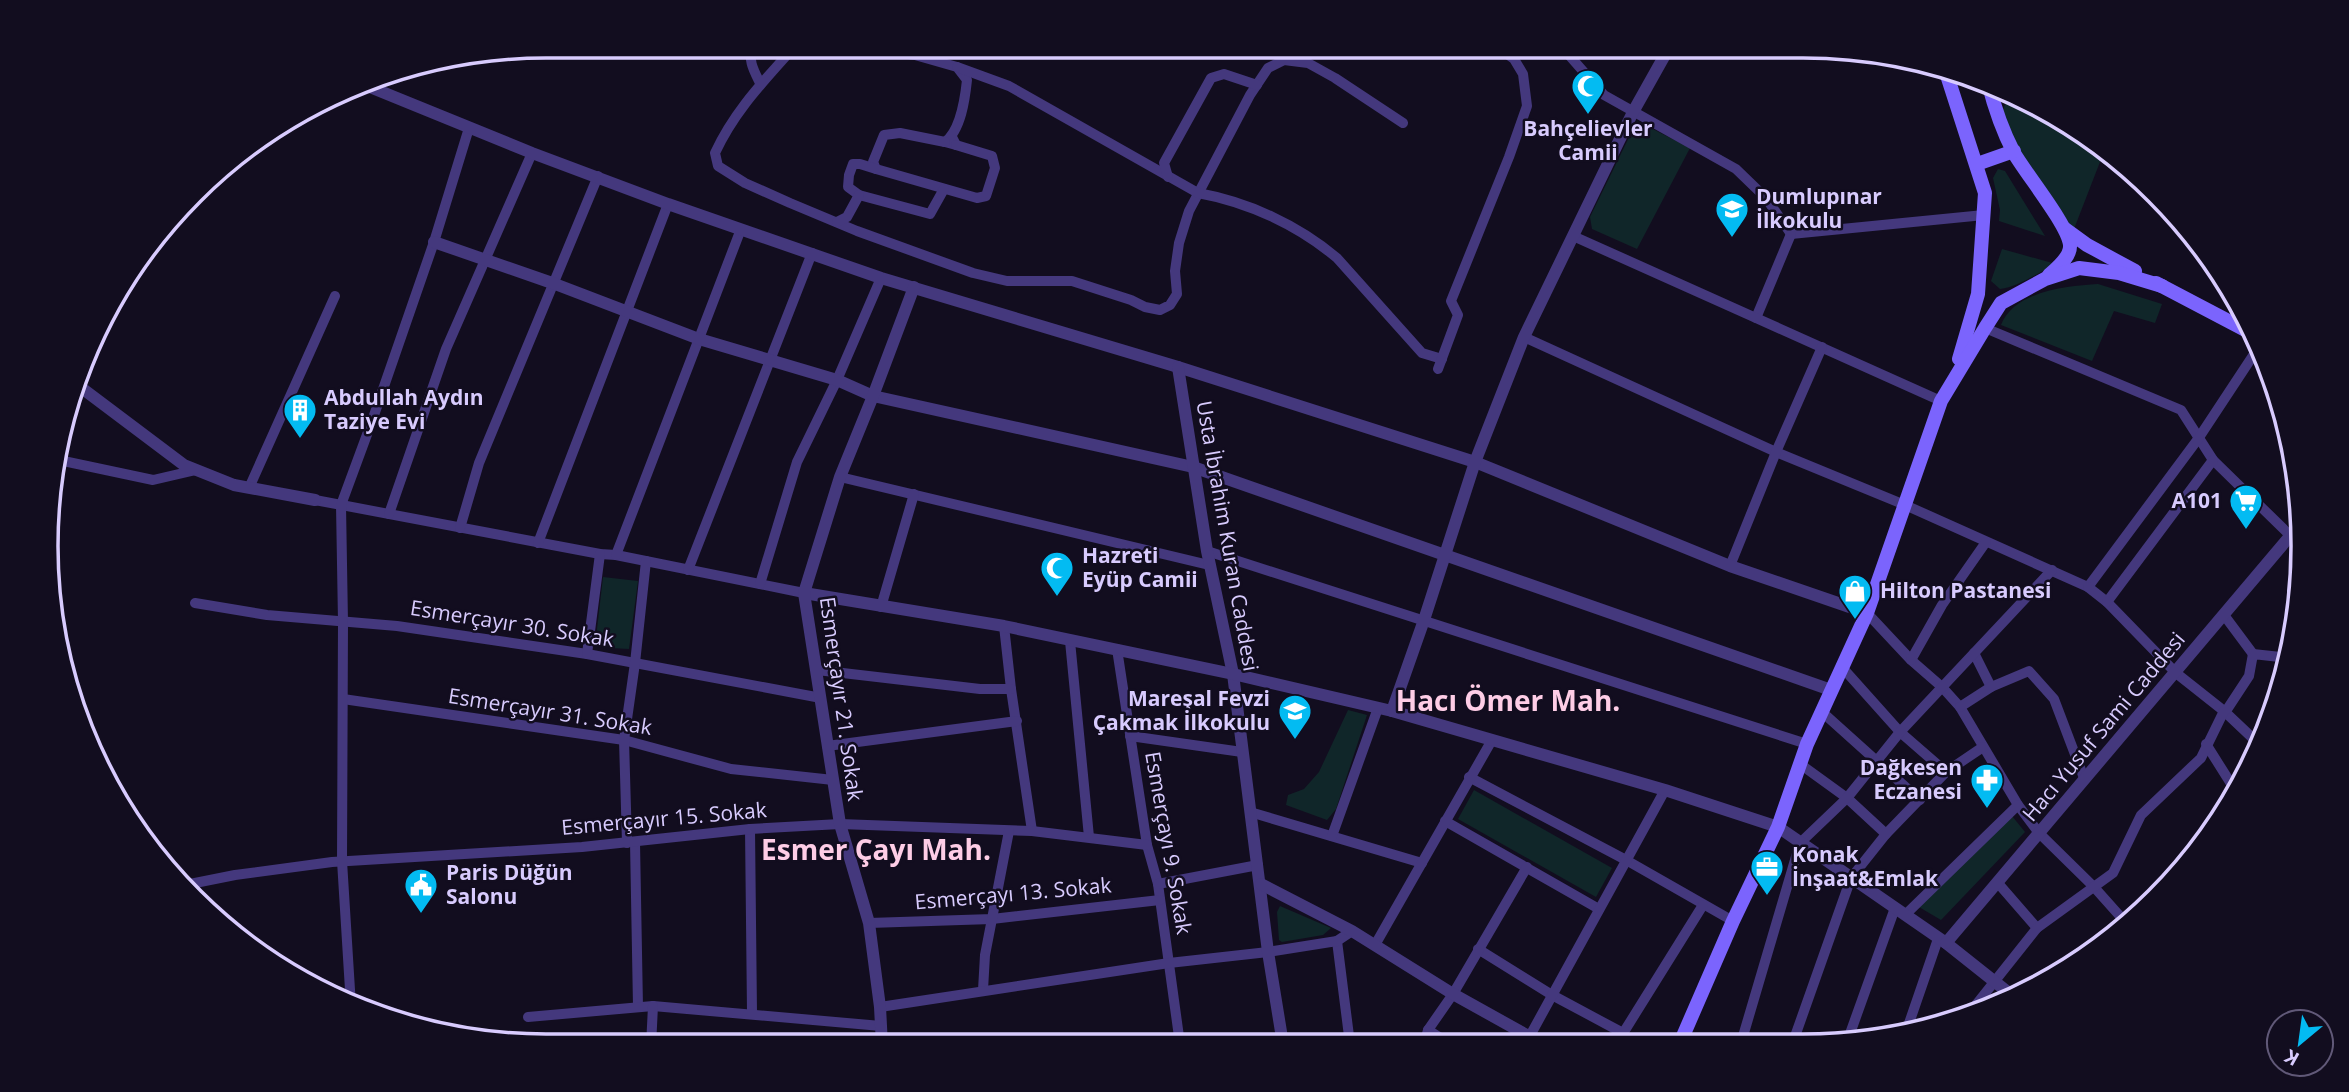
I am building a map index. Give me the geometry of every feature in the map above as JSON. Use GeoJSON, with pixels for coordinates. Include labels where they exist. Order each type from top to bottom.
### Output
{"type":"FeatureCollection","features":[{"type":"Feature","properties":{"kind":"main road"},"geometry":{"type":"LineString","coordinates":[[1949,80],[1985,193],[1978,294],[1954,378]]}},
{"type":"Feature","properties":{"kind":"main road"},"geometry":{"type":"LineString","coordinates":[[1992,96],[2014,151],[2065,229],[2071,247],[2067,258],[2045,279]]}},
{"type":"Feature","properties":{"kind":"main road"},"geometry":{"type":"LineString","coordinates":[[1977,164],[2014,151]]}},
{"type":"Feature","properties":{"kind":"main road"},"geometry":{"type":"LineString","coordinates":[[2065,229],[2087,245],[2239,327]]}},
{"type":"Feature","properties":{"kind":"main road"},"geometry":{"type":"LineString","coordinates":[[1684,1034],[1733,921],[1779,827],[1807,744],[1867,613],[1941,401],[1984,328],[2001,303],[2045,279],[2079,268],[2119,273],[2162,286]]}},
{"type":"Feature","properties":{"kind":"main road"},"geometry":{"type":"LineString","coordinates":[[1978,294],[2001,303]]}},
{"type":"Feature","properties":{"kind":"street"},"geometry":{"type":"LineString","coordinates":[[751,58],[760,83]]}},
{"type":"Feature","properties":{"kind":"street"},"geometry":{"type":"LineString","coordinates":[[784,58],[760,83],[726,129],[715,153],[718,166],[745,183],[842,219],[857,230],[973,272],[1007,281],[1072,281],[1160,310],[1170,305],[1177,293],[1175,271],[1179,243],[1189,211],[1268,68],[1284,60],[1308,63],[1403,124]]}},
{"type":"Feature","properties":{"kind":"street"},"geometry":{"type":"LineString","coordinates":[[926,58],[957,67],[971,77],[1009,86],[1198,193],[1228,198],[1280,221],[1321,245],[1337,258],[1422,354],[1440,364],[1458,315],[1451,301],[1527,106],[1523,74],[1513,58]]}},
{"type":"Feature","properties":{"kind":"street"},"geometry":{"type":"LineString","coordinates":[[1572,58],[1604,94],[1736,169],[1766,198],[1791,234]]}},
{"type":"Feature","properties":{"kind":"street"},"geometry":{"type":"LineString","coordinates":[[1392,711],[1475,462],[1524,337],[1633,111],[1663,58]]}},
{"type":"Feature","properties":{"kind":"street"},"geometry":{"type":"LineString","coordinates":[[1168,177],[1164,163],[1211,78],[1223,74],[1257,85]]}},
{"type":"Feature","properties":{"kind":"street"},"geometry":{"type":"LineString","coordinates":[[951,141],[971,77]]}},
{"type":"Feature","properties":{"kind":"street"},"geometry":{"type":"LineString","coordinates":[[375,89],[532,153],[668,204],[881,278],[1475,462],[1730,566],[1867,613],[1960,707],[2018,805],[2039,833],[2120,917]]}},
{"type":"Feature","properties":{"kind":"street"},"geometry":{"type":"LineString","coordinates":[[350,993],[342,861],[341,505],[434,242],[469,128]]}},
{"type":"Feature","properties":{"kind":"street"},"geometry":{"type":"LineString","coordinates":[[874,166],[884,135],[900,133],[951,141],[992,156],[995,168],[986,196],[977,198],[874,166],[853,164],[849,175],[848,187],[858,196],[930,214],[944,189]]}},
{"type":"Feature","properties":{"kind":"street"},"geometry":{"type":"LineString","coordinates":[[389,514],[446,349],[532,153]]}},
{"type":"Feature","properties":{"kind":"street"},"geometry":{"type":"LineString","coordinates":[[1147,166],[1164,163]]}},
{"type":"Feature","properties":{"kind":"street"},"geometry":{"type":"LineString","coordinates":[[460,528],[480,463],[598,176]]}},
{"type":"Feature","properties":{"kind":"street"},"geometry":{"type":"LineString","coordinates":[[842,219],[858,196]]}},
{"type":"Feature","properties":{"kind":"street"},"geometry":{"type":"LineString","coordinates":[[538,543],[668,204]]}},
{"type":"Feature","properties":{"kind":"street"},"geometry":{"type":"LineString","coordinates":[[1791,234],[1984,215]]}},
{"type":"Feature","properties":{"kind":"street"},"geometry":{"type":"LineString","coordinates":[[616,555],[741,229]]}},
{"type":"Feature","properties":{"kind":"street"},"geometry":{"type":"LineString","coordinates":[[1756,318],[1791,234]]}},
{"type":"Feature","properties":{"kind":"street"},"geometry":{"type":"LineString","coordinates":[[1573,236],[1941,401]]}},
{"type":"Feature","properties":{"kind":"street"},"geometry":{"type":"LineString","coordinates":[[434,242],[555,284],[699,339],[836,380],[873,396],[1193,467],[1831,690]]}},
{"type":"Feature","properties":{"kind":"street"},"geometry":{"type":"LineString","coordinates":[[688,570],[812,253]]}},
{"type":"Feature","properties":{"kind":"street"},"geometry":{"type":"LineString","coordinates":[[761,584],[797,462],[881,278]]}},
{"type":"Feature","properties":{"kind":"street","name":"Esmerçayır 21. Sokak"},"geometry":{"type":"LineString","coordinates":[[881,1034],[870,923],[839,824],[804,593],[840,477],[914,288]]}},
{"type":"Feature","properties":{"kind":"street"},"geometry":{"type":"LineString","coordinates":[[249,488],[335,296]]}},
{"type":"Feature","properties":{"kind":"street"},"geometry":{"type":"LineString","coordinates":[[1984,328],[2181,410],[2213,460],[2290,536]]}},
{"type":"Feature","properties":{"kind":"street"},"geometry":{"type":"LineString","coordinates":[[1524,337],[1776,452],[1905,505],[2088,587],[2107,602],[2176,673],[2252,737]]}},
{"type":"Feature","properties":{"kind":"street"},"geometry":{"type":"LineString","coordinates":[[1730,566],[1822,347]]}},
{"type":"Feature","properties":{"kind":"street"},"geometry":{"type":"LineString","coordinates":[[2088,587],[2198,439],[2253,356]]}},
{"type":"Feature","properties":{"kind":"street","name":"Usta İbrahim Kuran Caddesi"},"geometry":{"type":"LineString","coordinates":[[1178,368],[1206,551],[1233,674],[1268,952],[1281,1034]]}},
{"type":"Feature","properties":{"kind":"street"},"geometry":{"type":"LineString","coordinates":[[84,390],[184,465],[234,485],[538,543],[616,555],[804,593],[1004,626],[1116,649],[1392,711],[1665,790],[1779,827],[1942,941],[2005,990]]}},
{"type":"Feature","properties":{"kind":"street"},"geometry":{"type":"LineString","coordinates":[[2107,602],[2213,460]]}},
{"type":"Feature","properties":{"kind":"street"},"geometry":{"type":"LineString","coordinates":[[65,461],[153,480],[196,470]]}},
{"type":"Feature","properties":{"kind":"street"},"geometry":{"type":"LineString","coordinates":[[840,477],[1209,565]]}},
{"type":"Feature","properties":{"kind":"street"},"geometry":{"type":"LineString","coordinates":[[881,607],[914,494]]}},
{"type":"Feature","properties":{"kind":"street","name":"Hacı Yusuf Sami Caddesi"},"geometry":{"type":"LineString","coordinates":[[1942,941],[1997,882],[2290,536]]}},
{"type":"Feature","properties":{"kind":"street"},"geometry":{"type":"LineString","coordinates":[[1911,660],[1942,605],[1986,542]]}},
{"type":"Feature","properties":{"kind":"street"},"geometry":{"type":"LineString","coordinates":[[1206,551],[1807,744]]}},
{"type":"Feature","properties":{"kind":"street"},"geometry":{"type":"LineString","coordinates":[[587,654],[600,554]]}},
{"type":"Feature","properties":{"kind":"street"},"geometry":{"type":"LineString","coordinates":[[638,1007],[624,740],[646,561]]}},
{"type":"Feature","properties":{"kind":"street"},"geometry":{"type":"LineString","coordinates":[[1744,1034],[1800,843],[1847,798],[1900,732],[2052,570]]}},
{"type":"Feature","properties":{"kind":"street","name":"Esmerçayır 30. Sokak"},"geometry":{"type":"LineString","coordinates":[[195,603],[267,615],[397,626],[587,654],[821,698]]}},
{"type":"Feature","properties":{"kind":"street"},"geometry":{"type":"LineString","coordinates":[[1979,1001],[2037,929],[2113,873],[2141,816],[2201,758],[2224,711],[2249,676],[2253,654],[2224,615]]}},
{"type":"Feature","properties":{"kind":"street"},"geometry":{"type":"LineString","coordinates":[[1004,626],[1032,831]]}},
{"type":"Feature","properties":{"kind":"street"},"geometry":{"type":"LineString","coordinates":[[1070,641],[1089,837]]}},
{"type":"Feature","properties":{"kind":"street","name":"Esmerçayı 9. Sokak"},"geometry":{"type":"LineString","coordinates":[[1116,649],[1147,845],[1158,884],[1178,1034]]}},
{"type":"Feature","properties":{"kind":"street"},"geometry":{"type":"LineString","coordinates":[[1974,653],[1991,687]]}},
{"type":"Feature","properties":{"kind":"street"},"geometry":{"type":"LineString","coordinates":[[2253,654],[2278,657]]}},
{"type":"Feature","properties":{"kind":"street"},"geometry":{"type":"LineString","coordinates":[[1841,666],[1900,732],[1946,772]]}},
{"type":"Feature","properties":{"kind":"street"},"geometry":{"type":"LineString","coordinates":[[817,670],[980,689],[1011,689]]}},
{"type":"Feature","properties":{"kind":"street"},"geometry":{"type":"LineString","coordinates":[[1960,707],[1991,687],[2029,671],[2054,699],[2084,778]]}},
{"type":"Feature","properties":{"kind":"street","name":"Esmerçayır 31. Sokak"},"geometry":{"type":"LineString","coordinates":[[343,699],[624,740],[731,769],[833,780]]}},
{"type":"Feature","properties":{"kind":"street"},"geometry":{"type":"LineString","coordinates":[[1332,836],[1378,708]]}},
{"type":"Feature","properties":{"kind":"street"},"geometry":{"type":"LineString","coordinates":[[1821,711],[1920,800]]}},
{"type":"Feature","properties":{"kind":"street"},"geometry":{"type":"LineString","coordinates":[[827,746],[1017,721]]}},
{"type":"Feature","properties":{"kind":"street"},"geometry":{"type":"LineString","coordinates":[[1130,736],[1242,751]]}},
{"type":"Feature","properties":{"kind":"street"},"geometry":{"type":"LineString","coordinates":[[1376,945],[1492,740]]}},
{"type":"Feature","properties":{"kind":"street"},"geometry":{"type":"LineString","coordinates":[[2206,744],[2230,782]]}},
{"type":"Feature","properties":{"kind":"street"},"geometry":{"type":"LineString","coordinates":[[1796,1034],[1851,878],[1886,834],[1946,772],[1983,747]]}},
{"type":"Feature","properties":{"kind":"street"},"geometry":{"type":"LineString","coordinates":[[1800,764],[1847,798],[1886,834]]}},
{"type":"Feature","properties":{"kind":"street"},"geometry":{"type":"LineString","coordinates":[[1469,777],[1626,860],[1733,921]]}},
{"type":"Feature","properties":{"kind":"street"},"geometry":{"type":"LineString","coordinates":[[1536,1034],[1552,995],[1665,790]]}},
{"type":"Feature","properties":{"kind":"street"},"geometry":{"type":"LineString","coordinates":[[1851,1031],[1900,911],[2018,805]]}},
{"type":"Feature","properties":{"kind":"street"},"geometry":{"type":"LineString","coordinates":[[1250,812],[1422,863]]}},
{"type":"Feature","properties":{"kind":"street"},"geometry":{"type":"LineString","coordinates":[[1445,821],[1599,909]]}},
{"type":"Feature","properties":{"kind":"street","name":"Esmerçayır 15. Sokak"},"geometry":{"type":"LineString","coordinates":[[193,883],[342,861],[582,847],[839,824],[1032,831],[1147,845]]}},
{"type":"Feature","properties":{"kind":"street"},"geometry":{"type":"LineString","coordinates":[[750,830],[752,1013]]}},
{"type":"Feature","properties":{"kind":"street"},"geometry":{"type":"LineString","coordinates":[[983,990],[985,955],[1009,831]]}},
{"type":"Feature","properties":{"kind":"street"},"geometry":{"type":"LineString","coordinates":[[1158,884],[1258,866]]}},
{"type":"Feature","properties":{"kind":"street"},"geometry":{"type":"LineString","coordinates":[[1427,1034],[1527,867]]}},
{"type":"Feature","properties":{"kind":"street"},"geometry":{"type":"LineString","coordinates":[[1997,882],[2037,929]]}},
{"type":"Feature","properties":{"kind":"street"},"geometry":{"type":"LineString","coordinates":[[1261,884],[1352,931],[1521,1034]]}},
{"type":"Feature","properties":{"kind":"street","name":"Esmerçayı 13. Sokak"},"geometry":{"type":"LineString","coordinates":[[870,923],[992,919],[1160,900]]}},
{"type":"Feature","properties":{"kind":"street"},"geometry":{"type":"LineString","coordinates":[[1622,1034],[1703,905]]}},
{"type":"Feature","properties":{"kind":"street"},"geometry":{"type":"LineString","coordinates":[[880,1007],[1169,963],[1268,952],[1336,941],[1352,931]]}},
{"type":"Feature","properties":{"kind":"street"},"geometry":{"type":"LineString","coordinates":[[1336,941],[1349,1034]]}},
{"type":"Feature","properties":{"kind":"street"},"geometry":{"type":"LineString","coordinates":[[1910,1022],[1942,941]]}},
{"type":"Feature","properties":{"kind":"street"},"geometry":{"type":"LineString","coordinates":[[1478,949],[1614,1034]]}},
{"type":"Feature","properties":{"kind":"street"},"geometry":{"type":"LineString","coordinates":[[652,1034],[653,1006]]}},
{"type":"Feature","properties":{"kind":"street"},"geometry":{"type":"LineString","coordinates":[[528,1017],[653,1006],[881,1026]]}},
{"type":"Feature","properties":{"kind":"street"},"geometry":{"type":"LineString","coordinates":[[1428,1030],[1434,1034]]}},
{"type":"Feature","properties":{"kind":"green space"},"geometry":{"type":"Polygon","coordinates":[[[2006,102],[2047,123],[2101,160],[2074,229],[2062,222],[1999,120],[2006,102]]]}},
{"type":"Feature","properties":{"kind":"green space"},"geometry":{"type":"Polygon","coordinates":[[[1637,121],[1690,148],[1637,249],[1592,229],[1590,217],[1637,121]]]}},
{"type":"Feature","properties":{"kind":"green space"},"geometry":{"type":"Polygon","coordinates":[[[1998,169],[2005,171],[2045,236],[1999,221],[2000,210],[1993,178],[1998,169]]]}},
{"type":"Feature","properties":{"kind":"green space"},"geometry":{"type":"Polygon","coordinates":[[[2002,249],[2056,264],[2021,283],[2000,289],[1991,281],[2002,249]]]}},
{"type":"Feature","properties":{"kind":"green space"},"geometry":{"type":"Polygon","coordinates":[[[2098,284],[2162,304],[2155,323],[2114,311],[2092,361],[2001,325],[2017,305],[2043,292],[2098,284]]]}},
{"type":"Feature","properties":{"kind":"green space"},"geometry":{"type":"Polygon","coordinates":[[[603,577],[638,581],[629,649],[611,648],[596,638],[603,577]]]}},
{"type":"Feature","properties":{"kind":"green space"},"geometry":{"type":"Polygon","coordinates":[[[1348,710],[1367,715],[1336,809],[1327,820],[1286,805],[1288,795],[1304,789],[1319,772],[1348,710]]]}},
{"type":"Feature","properties":{"kind":"green space"},"geometry":{"type":"Polygon","coordinates":[[[1474,790],[1612,868],[1596,897],[1458,819],[1474,790]]]}},
{"type":"Feature","properties":{"kind":"green space"},"geometry":{"type":"Polygon","coordinates":[[[2012,816],[2025,832],[1941,920],[1919,907],[2012,816]]]}},
{"type":"Feature","properties":{"kind":"green space"},"geometry":{"type":"Polygon","coordinates":[[[1280,906],[1331,928],[1323,935],[1282,942],[1279,940],[1277,912],[1280,906]]]}},
{"type":"Feature","properties":{"kind":"place","name":"Bahçelievler Camii"},"geometry":{"type":"Point","coordinates":[1588,116]}},
{"type":"Feature","properties":{"kind":"place","name":"Dumlupınar İlkokulu"},"geometry":{"type":"Point","coordinates":[1732,239]}},
{"type":"Feature","properties":{"kind":"place","name":"Abdullah Aydın Taziye Evi"},"geometry":{"type":"Point","coordinates":[300,440]}},
{"type":"Feature","properties":{"kind":"place","name":"A101"},"geometry":{"type":"Point","coordinates":[2246,531]}},
{"type":"Feature","properties":{"kind":"place","name":"Hazreti Eyüp Camii"},"geometry":{"type":"Point","coordinates":[1057,598]}},
{"type":"Feature","properties":{"kind":"place","name":"Hilton Pastanesi"},"geometry":{"type":"Point","coordinates":[1855,621]}},
{"type":"Feature","properties":{"kind":"place","name":"Mareşal Fevzi Çakmak İlkokulu"},"geometry":{"type":"Point","coordinates":[1295,741]}},
{"type":"Feature","properties":{"kind":"place","name":"Dağkesen Eczanesi"},"geometry":{"type":"Point","coordinates":[1987,810]}},
{"type":"Feature","properties":{"kind":"place","name":"Konak İnşaat&Emlak"},"geometry":{"type":"Point","coordinates":[1767,897]}},
{"type":"Feature","properties":{"kind":"place","name":"Paris Düğün Salonu"},"geometry":{"type":"Point","coordinates":[421,915]}},
{"type":"Feature","properties":{"kind":"district","name":"Hacı Ömer Mah."},"geometry":{"type":"Point","coordinates":[1508,701]}},
{"type":"Feature","properties":{"kind":"district","name":"Esmer Çayı Mah."},"geometry":{"type":"Point","coordinates":[876,850]}}]}
